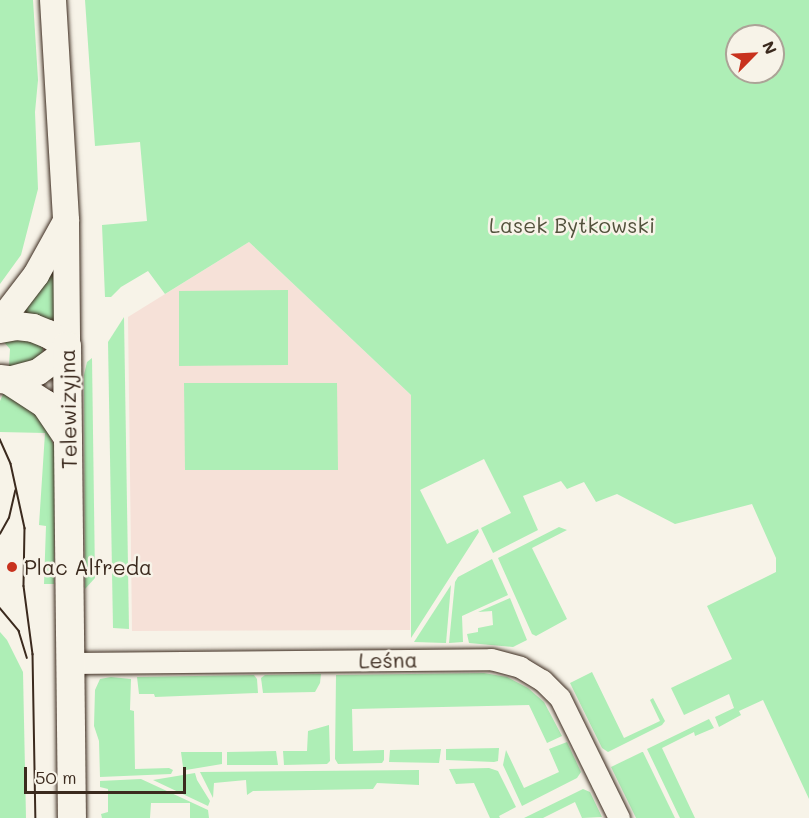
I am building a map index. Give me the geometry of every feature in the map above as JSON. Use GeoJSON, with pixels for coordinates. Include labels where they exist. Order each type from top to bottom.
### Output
{"type":"FeatureCollection","features":[{"type":"Feature","properties":{"kind":"main road"},"geometry":{"type":"LineString","coordinates":[[0,328],[16,326],[33,328],[48,333],[67,349]]}},
{"type":"Feature","properties":{"kind":"main road","name":"Telewizyjna"},"geometry":{"type":"LineString","coordinates":[[67,349],[72,818]]}},
{"type":"Feature","properties":{"kind":"main road"},"geometry":{"type":"LineString","coordinates":[[4,379],[45,404],[68,438]]}},
{"type":"Feature","properties":{"kind":"street","name":"Telewizyjna"},"geometry":{"type":"LineString","coordinates":[[53,0],[66,221],[67,349]]}},
{"type":"Feature","properties":{"kind":"street"},"geometry":{"type":"LineString","coordinates":[[0,322],[36,275],[66,221]]}},
{"type":"Feature","properties":{"kind":"street"},"geometry":{"type":"LineString","coordinates":[[4,379],[38,372],[67,349]]}},
{"type":"Feature","properties":{"kind":"street","name":"Leśna"},"geometry":{"type":"LineString","coordinates":[[70,663],[491,659],[520,667],[542,680],[560,698],[619,818]]}},
{"type":"Feature","properties":{"kind":"shaded area"},"geometry":{"type":"Polygon","coordinates":[[[249,242],[411,395],[410,630],[132,631],[128,317],[249,242]]]}},
{"type":"Feature","properties":{"kind":"green space"},"geometry":{"type":"Polygon","coordinates":[[[0,0],[33,0],[38,80],[35,112],[38,189],[21,255],[0,284],[0,0]]]}},
{"type":"Feature","properties":{"kind":"green space","name":"Lasek Bytkowski"},"geometry":{"type":"Polygon","coordinates":[[[85,0],[809,0],[809,799],[763,700],[739,711],[741,715],[719,727],[715,717],[734,708],[729,694],[684,715],[671,688],[732,659],[707,606],[776,572],[776,558],[752,504],[675,524],[617,494],[596,502],[584,482],[567,489],[561,481],[523,496],[538,530],[493,553],[481,528],[511,513],[484,459],[420,490],[447,544],[478,529],[479,532],[411,638],[411,395],[249,242],[165,294],[148,271],[121,287],[111,297],[105,297],[102,225],[147,221],[140,142],[95,146],[85,0]]]}},
{"type":"Feature","properties":{"kind":"green space"},"geometry":{"type":"Polygon","coordinates":[[[55,264],[56,327],[19,315],[55,264]]]}},
{"type":"Feature","properties":{"kind":"green space"},"geometry":{"type":"Polygon","coordinates":[[[288,290],[288,365],[179,366],[179,291],[288,290]]]}},
{"type":"Feature","properties":{"kind":"green space"},"geometry":{"type":"Polygon","coordinates":[[[124,317],[129,629],[113,628],[108,342],[124,317]]]}},
{"type":"Feature","properties":{"kind":"green space"},"geometry":{"type":"Polygon","coordinates":[[[10,337],[36,342],[43,348],[42,358],[16,367],[9,366],[10,349],[2,340],[10,337]]]}},
{"type":"Feature","properties":{"kind":"green space"},"geometry":{"type":"Polygon","coordinates":[[[92,358],[95,578],[85,589],[84,375],[87,362],[92,358]]]}},
{"type":"Feature","properties":{"kind":"green space"},"geometry":{"type":"Polygon","coordinates":[[[184,383],[337,383],[338,470],[185,470],[184,383]]]}},
{"type":"Feature","properties":{"kind":"green space"},"geometry":{"type":"Polygon","coordinates":[[[4,392],[43,420],[55,448],[54,584],[44,584],[46,526],[39,525],[45,433],[0,432],[0,401],[4,392]]]}},
{"type":"Feature","properties":{"kind":"green space"},"geometry":{"type":"Polygon","coordinates":[[[559,527],[567,530],[532,548],[567,619],[536,636],[532,634],[498,558],[559,527]]]}},
{"type":"Feature","properties":{"kind":"green space"},"geometry":{"type":"Polygon","coordinates":[[[492,559],[508,595],[462,616],[463,642],[449,643],[455,582],[458,577],[492,559]]]}},
{"type":"Feature","properties":{"kind":"green space"},"geometry":{"type":"Polygon","coordinates":[[[451,585],[446,643],[414,642],[451,585]]]}},
{"type":"Feature","properties":{"kind":"green space"},"geometry":{"type":"Polygon","coordinates":[[[510,598],[527,640],[513,647],[469,643],[467,634],[478,632],[478,628],[493,625],[492,611],[478,612],[510,598]]]}},
{"type":"Feature","properties":{"kind":"green space"},"geometry":{"type":"Polygon","coordinates":[[[0,632],[7,640],[23,672],[26,818],[0,818],[0,632]]]}},
{"type":"Feature","properties":{"kind":"green space"},"geometry":{"type":"Polygon","coordinates":[[[592,672],[624,738],[660,721],[650,700],[653,698],[665,721],[662,725],[608,752],[602,748],[570,683],[592,672]]]}},
{"type":"Feature","properties":{"kind":"green space"},"geometry":{"type":"Polygon","coordinates":[[[484,673],[507,677],[528,688],[544,702],[562,736],[547,743],[529,705],[352,709],[353,751],[384,750],[384,760],[382,763],[338,764],[335,759],[336,675],[484,673]]]}},
{"type":"Feature","properties":{"kind":"green space"},"geometry":{"type":"Polygon","coordinates":[[[321,674],[320,683],[315,692],[263,693],[261,678],[265,675],[321,674]]]}},
{"type":"Feature","properties":{"kind":"green space"},"geometry":{"type":"Polygon","coordinates":[[[254,675],[257,679],[258,693],[155,697],[154,694],[139,694],[137,677],[254,675]]]}},
{"type":"Feature","properties":{"kind":"green space"},"geometry":{"type":"Polygon","coordinates":[[[111,677],[131,679],[130,710],[134,711],[135,769],[169,768],[173,770],[171,774],[100,777],[99,741],[94,726],[95,690],[100,679],[111,677]]]}},
{"type":"Feature","properties":{"kind":"green space"},"geometry":{"type":"Polygon","coordinates":[[[709,719],[714,728],[695,736],[694,732],[662,748],[695,818],[680,818],[647,749],[709,719]]]}},
{"type":"Feature","properties":{"kind":"green space"},"geometry":{"type":"Polygon","coordinates":[[[329,725],[330,761],[327,764],[284,765],[283,751],[307,751],[308,731],[329,725]]]}},
{"type":"Feature","properties":{"kind":"green space"},"geometry":{"type":"Polygon","coordinates":[[[567,742],[581,772],[577,778],[522,806],[503,765],[506,750],[524,788],[559,772],[549,749],[567,742]]]}},
{"type":"Feature","properties":{"kind":"green space"},"geometry":{"type":"Polygon","coordinates":[[[499,748],[498,761],[494,762],[446,760],[446,749],[499,748]]]}},
{"type":"Feature","properties":{"kind":"green space"},"geometry":{"type":"Polygon","coordinates":[[[441,749],[439,763],[389,762],[390,750],[441,749]]]}},
{"type":"Feature","properties":{"kind":"green space"},"geometry":{"type":"Polygon","coordinates":[[[276,751],[278,765],[227,765],[227,752],[276,751]]]}},
{"type":"Feature","properties":{"kind":"green space"},"geometry":{"type":"Polygon","coordinates":[[[181,752],[222,752],[222,764],[186,770],[183,767],[181,752]]]}},
{"type":"Feature","properties":{"kind":"green space"},"geometry":{"type":"Polygon","coordinates":[[[643,752],[675,818],[636,818],[611,767],[643,752]]]}},
{"type":"Feature","properties":{"kind":"green space"},"geometry":{"type":"Polygon","coordinates":[[[489,768],[498,771],[516,807],[499,816],[500,818],[490,818],[474,783],[456,784],[449,769],[489,768]]]}},
{"type":"Feature","properties":{"kind":"green space"},"geometry":{"type":"Polygon","coordinates":[[[419,770],[419,785],[377,783],[373,789],[253,791],[247,795],[246,780],[214,783],[213,798],[200,772],[419,770]]]}},
{"type":"Feature","properties":{"kind":"green space"},"geometry":{"type":"Polygon","coordinates":[[[195,773],[210,801],[208,806],[153,780],[195,773]]]}},
{"type":"Feature","properties":{"kind":"green space"},"geometry":{"type":"Polygon","coordinates":[[[141,779],[208,810],[209,818],[190,818],[190,803],[151,803],[150,818],[102,818],[101,814],[108,812],[108,789],[100,787],[100,781],[141,779]]]}},
{"type":"Feature","properties":{"kind":"green space"},"geometry":{"type":"Polygon","coordinates":[[[583,789],[590,792],[602,817],[582,818],[575,802],[543,818],[524,818],[583,789]]]}},
{"type":"Feature","properties":{"kind":"tram line"},"geometry":{"type":"LineString","coordinates":[[0,439],[11,464],[25,528],[24,586],[33,654],[36,818]]}},
{"type":"Feature","properties":{"kind":"tram line"},"geometry":{"type":"LineString","coordinates":[[0,534],[9,518],[15,491]]}},
{"type":"Feature","properties":{"kind":"tram line"},"geometry":{"type":"LineString","coordinates":[[0,608],[19,631],[27,658]]}},
{"type":"Feature","properties":{"kind":"place","name":"Plac Alfreda"},"geometry":{"type":"Point","coordinates":[12,567]}}]}
